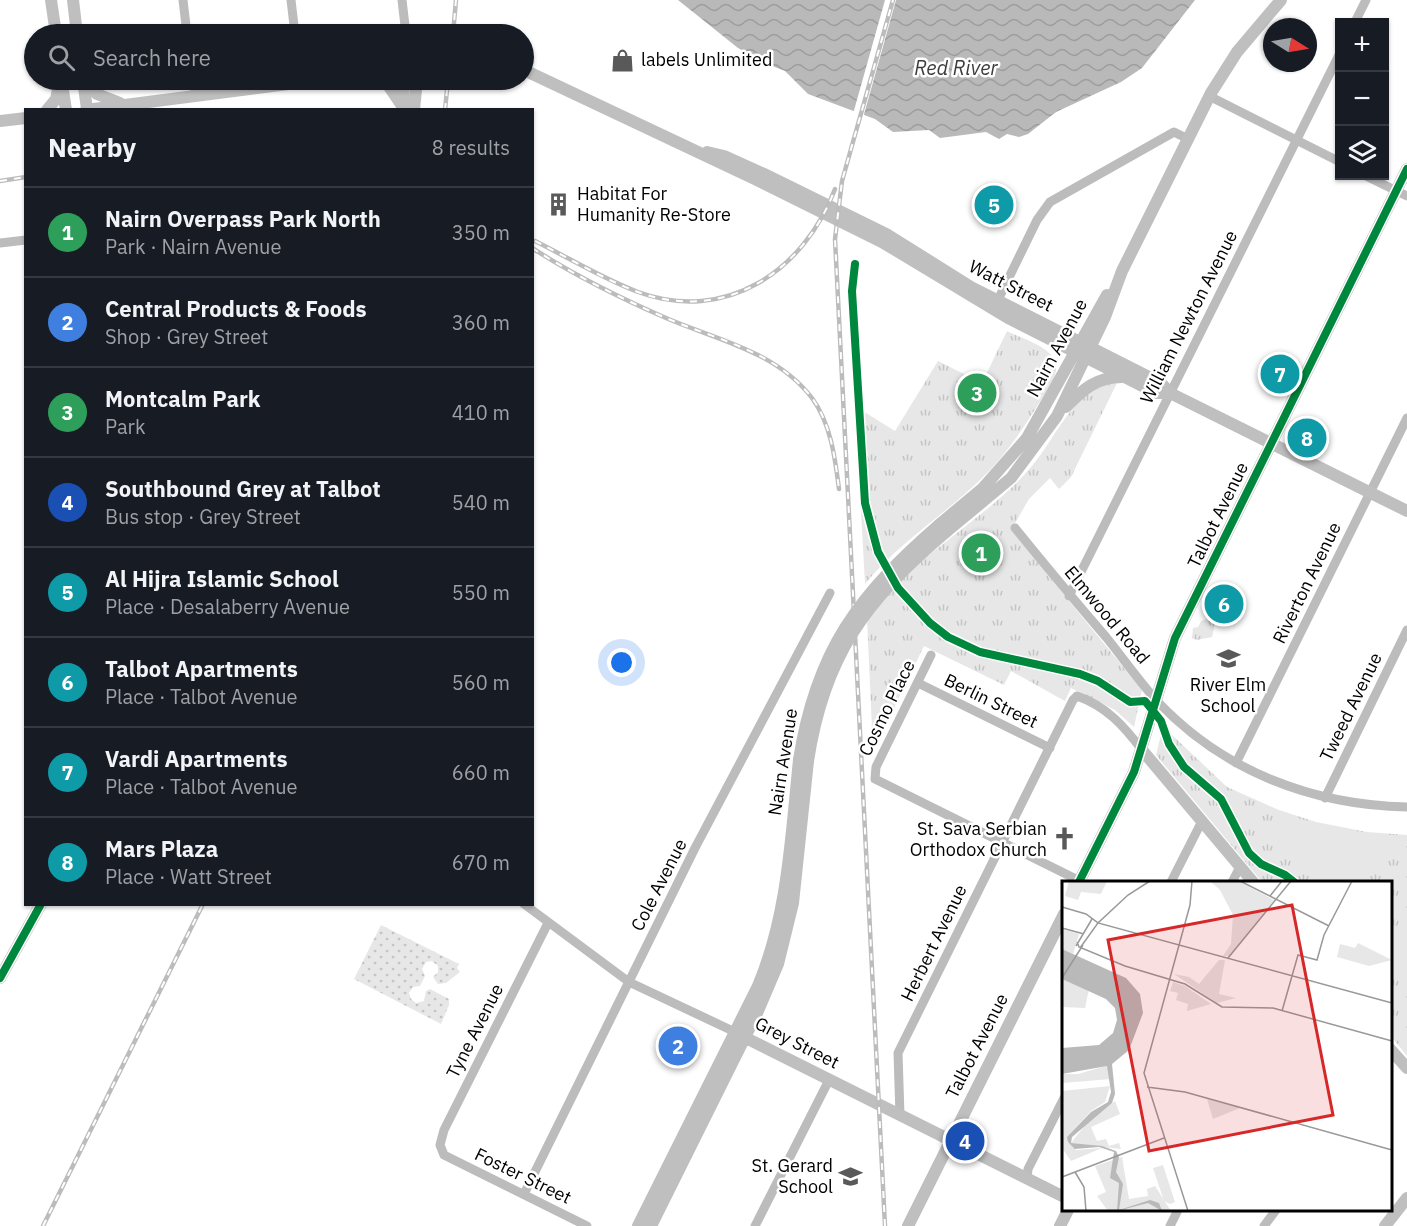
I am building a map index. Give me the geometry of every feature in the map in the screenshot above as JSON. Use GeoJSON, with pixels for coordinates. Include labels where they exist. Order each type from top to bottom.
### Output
{"type":"FeatureCollection","features":[{"type":"Feature","properties":{"kind":"main road"},"geometry":{"type":"LineString","coordinates":[[51,0],[55,24]]}},
{"type":"Feature","properties":{"kind":"main road"},"geometry":{"type":"LineString","coordinates":[[73,0],[76,24]]}},
{"type":"Feature","properties":{"kind":"main road","name":"Nairn Avenue"},"geometry":{"type":"LineString","coordinates":[[943,528],[1011,478],[1057,416],[1083,349],[1209,96],[1238,52],[1281,0]]}},
{"type":"Feature","properties":{"kind":"main road","name":"Watt Street"},"geometry":{"type":"LineString","coordinates":[[534,75],[687,148],[888,235],[1045,337],[1083,349],[1124,377],[1156,393],[1170,393]]}},
{"type":"Feature","properties":{"kind":"main road"},"geometry":{"type":"LineString","coordinates":[[49,108],[56,99],[58,90]]}},
{"type":"Feature","properties":{"kind":"main road"},"geometry":{"type":"LineString","coordinates":[[63,90],[66,108]]}},
{"type":"Feature","properties":{"kind":"main road"},"geometry":{"type":"LineString","coordinates":[[85,90],[87,108]]}},
{"type":"Feature","properties":{"kind":"main road"},"geometry":{"type":"LineString","coordinates":[[95,90],[101,96],[130,105]]}},
{"type":"Feature","properties":{"kind":"main road"},"geometry":{"type":"LineString","coordinates":[[98,108],[238,90]]}},
{"type":"Feature","properties":{"kind":"main road"},"geometry":{"type":"LineString","coordinates":[[391,90],[405,108]]}},
{"type":"Feature","properties":{"kind":"main road"},"geometry":{"type":"LineString","coordinates":[[405,90],[406,108]]}},
{"type":"Feature","properties":{"kind":"main road"},"geometry":{"type":"LineString","coordinates":[[406,108],[413,90]]}},
{"type":"Feature","properties":{"kind":"main road"},"geometry":{"type":"LineString","coordinates":[[0,121],[24,118]]}},
{"type":"Feature","properties":{"kind":"main road","name":"Talbot Avenue"},"geometry":{"type":"LineString","coordinates":[[1080,881],[1134,772],[1174,638],[1270,443],[1402,193],[1407,169]]}},
{"type":"Feature","properties":{"kind":"main road","name":"Watt Street"},"geometry":{"type":"LineString","coordinates":[[996,305],[1083,349],[1161,382],[1170,393],[1407,511]]}},
{"type":"Feature","properties":{"kind":"main road"},"geometry":{"type":"LineString","coordinates":[[1045,337],[1057,350],[1063,363],[1059,385]]}},
{"type":"Feature","properties":{"kind":"main road","name":"Nairn Avenue"},"geometry":{"type":"LineString","coordinates":[[651,1226],[698,1105],[774,976],[787,931],[796,880],[804,761],[821,698],[833,667],[851,634],[884,589],[1014,456],[1083,349]]}},
{"type":"Feature","properties":{"kind":"main road"},"geometry":{"type":"LineString","coordinates":[[1057,416],[1092,384],[1102,379],[1124,377]]}},
{"type":"Feature","properties":{"kind":"main road"},"geometry":{"type":"LineString","coordinates":[[1142,750],[1252,881]]}},
{"type":"Feature","properties":{"kind":"main road"},"geometry":{"type":"LineString","coordinates":[[2,972],[40,906]]}},
{"type":"Feature","properties":{"kind":"main road","name":"Talbot Avenue"},"geometry":{"type":"LineString","coordinates":[[908,1226],[1062,918]]}},
{"type":"Feature","properties":{"kind":"main road","name":"Nairn Avenue"},"geometry":{"type":"LineString","coordinates":[[638,1226],[703,1121],[740,1035]]}},
{"type":"Feature","properties":{"kind":"main road","name":"Grey Street"},"geometry":{"type":"LineString","coordinates":[[740,1035],[1062,1196]]}},
{"type":"Feature","properties":{"kind":"main road"},"geometry":{"type":"LineString","coordinates":[[1393,1057],[1407,1068]]}},
{"type":"Feature","properties":{"kind":"main road"},"geometry":{"type":"LineString","coordinates":[[698,1105],[703,1121]]}},
{"type":"Feature","properties":{"kind":"main road"},"geometry":{"type":"LineString","coordinates":[[1385,1226],[1407,1198]]}},
{"type":"Feature","properties":{"kind":"main road"},"geometry":{"type":"LineString","coordinates":[[1060,1226],[1067,1211]]}},
{"type":"Feature","properties":{"kind":"street"},"geometry":{"type":"LineString","coordinates":[[183,0],[186,24]]}},
{"type":"Feature","properties":{"kind":"street"},"geometry":{"type":"LineString","coordinates":[[291,0],[295,24]]}},
{"type":"Feature","properties":{"kind":"street"},"geometry":{"type":"LineString","coordinates":[[402,0],[405,24]]}},
{"type":"Feature","properties":{"kind":"street"},"geometry":{"type":"LineString","coordinates":[[1357,18],[1366,0]]}},
{"type":"Feature","properties":{"kind":"street","name":"William Newton Avenue"},"geometry":{"type":"LineString","coordinates":[[1069,596],[1335,63]]}},
{"type":"Feature","properties":{"kind":"street"},"geometry":{"type":"LineString","coordinates":[[195,90],[196,96]]}},
{"type":"Feature","properties":{"kind":"street"},"geometry":{"type":"LineString","coordinates":[[1209,96],[1335,160]]}},
{"type":"Feature","properties":{"kind":"street"},"geometry":{"type":"LineString","coordinates":[[996,305],[1037,220],[1050,202],[1174,132],[1188,139]]}},
{"type":"Feature","properties":{"kind":"street"},"geometry":{"type":"LineString","coordinates":[[1374,180],[1402,193]]}},
{"type":"Feature","properties":{"kind":"street"},"geometry":{"type":"LineString","coordinates":[[0,243],[24,240]]}},
{"type":"Feature","properties":{"kind":"street","name":"Riverton Avenue"},"geometry":{"type":"LineString","coordinates":[[1236,763],[1407,418]]}},
{"type":"Feature","properties":{"kind":"street","name":"Elmwood Road"},"geometry":{"type":"LineString","coordinates":[[1015,528],[1155,699],[1194,734],[1236,763],[1279,784],[1325,798],[1372,806],[1407,807]]}},
{"type":"Feature","properties":{"kind":"street","name":"Cole Avenue"},"geometry":{"type":"LineString","coordinates":[[524,1194],[628,982],[830,593]]}},
{"type":"Feature","properties":{"kind":"street","name":"Tweed Avenue"},"geometry":{"type":"LineString","coordinates":[[1325,798],[1407,630]]}},
{"type":"Feature","properties":{"kind":"street","name":"Cosmo Place"},"geometry":{"type":"LineString","coordinates":[[931,655],[876,767],[874,776],[878,781],[1002,843]]}},
{"type":"Feature","properties":{"kind":"street","name":"Berlin Street"},"geometry":{"type":"LineString","coordinates":[[918,683],[1050,748]]}},
{"type":"Feature","properties":{"kind":"street","name":"Herbert Avenue"},"geometry":{"type":"LineString","coordinates":[[900,1116],[898,1053],[1077,696],[1112,715],[1142,750]]}},
{"type":"Feature","properties":{"kind":"street"},"geometry":{"type":"LineString","coordinates":[[1172,881],[1202,821]]}},
{"type":"Feature","properties":{"kind":"street"},"geometry":{"type":"LineString","coordinates":[[1002,843],[1078,881]]}},
{"type":"Feature","properties":{"kind":"street"},"geometry":{"type":"LineString","coordinates":[[1233,881],[1240,867]]}},
{"type":"Feature","properties":{"kind":"street","name":"Grey Street"},"geometry":{"type":"LineString","coordinates":[[527,906],[628,982],[740,1035]]}},
{"type":"Feature","properties":{"kind":"street","name":"Tyne Avenue"},"geometry":{"type":"LineString","coordinates":[[444,1155],[440,1144],[444,1130],[548,923]]}},
{"type":"Feature","properties":{"kind":"street"},"geometry":{"type":"LineString","coordinates":[[755,1226],[829,1080]]}},
{"type":"Feature","properties":{"kind":"street"},"geometry":{"type":"LineString","coordinates":[[1027,1179],[1028,1170],[1062,1102]]}},
{"type":"Feature","properties":{"kind":"street","name":"Foster Street"},"geometry":{"type":"LineString","coordinates":[[444,1155],[587,1226]]}},
{"type":"Feature","properties":{"kind":"street"},"geometry":{"type":"LineString","coordinates":[[1170,1226],[1177,1211]]}},
{"type":"Feature","properties":{"kind":"street"},"geometry":{"type":"LineString","coordinates":[[1263,1226],[1274,1211]]}},
{"type":"Feature","properties":{"kind":"green space"},"geometry":{"type":"Polygon","coordinates":[[[1007,331],[1051,354],[1056,370],[1050,386],[1013,442],[989,471],[906,543],[865,584],[856,419],[866,413],[895,431],[938,361],[982,383],[1007,331]]]}},
{"type":"Feature","properties":{"kind":"green space"},"geometry":{"type":"Polygon","coordinates":[[[1108,383],[1117,383],[1071,477],[1059,489],[1050,478],[1029,499],[1011,530],[1142,690],[1134,727],[1115,710],[1071,688],[1065,701],[1011,671],[1004,685],[924,646],[873,751],[867,619],[906,574],[988,509],[1018,481],[1032,466],[1073,408],[1083,398],[1108,383]]]}},
{"type":"Feature","properties":{"kind":"green space"},"geometry":{"type":"Polygon","coordinates":[[[1206,619],[1215,623],[1212,637],[1197,640],[1192,638],[1193,628],[1198,627],[1201,621],[1206,619]]]}},
{"type":"Feature","properties":{"kind":"green space"},"geometry":{"type":"Polygon","coordinates":[[[1165,718],[1171,734],[1227,787],[1279,810],[1316,822],[1367,832],[1407,835],[1407,1056],[1392,1037],[1392,881],[1261,881],[1156,755],[1165,718]]]}},
{"type":"Feature","properties":{"kind":"green space"},"geometry":{"type":"Polygon","coordinates":[[[1278,812],[1341,828],[1406,836],[1407,843],[1363,881],[1317,881],[1271,828],[1278,812]]]}},
{"type":"Feature","properties":{"kind":"green space"},"geometry":{"type":"Polygon","coordinates":[[[1407,922],[1407,987],[1392,967],[1392,935],[1407,922]]]}},
{"type":"Feature","properties":{"kind":"green space"},"geometry":{"type":"Polygon","coordinates":[[[381,925],[459,964],[457,968],[460,972],[446,983],[438,984],[433,977],[438,972],[438,966],[432,961],[426,962],[422,969],[425,976],[420,986],[413,987],[409,993],[411,999],[416,1003],[424,1001],[426,991],[430,989],[449,999],[449,1005],[441,1024],[354,979],[381,925]]]}},
{"type":"Feature","properties":{"kind":"water","name":"Red River"},"geometry":{"type":"Polygon","coordinates":[[[678,0],[1195,0],[1142,68],[1121,82],[1056,112],[1028,134],[1019,137],[1007,134],[999,139],[986,132],[940,138],[929,130],[893,132],[875,119],[808,94],[785,71],[762,62],[738,48],[678,0]]]}},
{"type":"Feature","properties":{"kind":"pier"},"geometry":{"type":"Polygon","coordinates":[[[885,0],[896,0],[863,118],[853,114],[885,0]]]}},
{"type":"Feature","properties":{"kind":"railway"},"geometry":{"type":"LineString","coordinates":[[454,24],[456,0]]}},
{"type":"Feature","properties":{"kind":"railway"},"geometry":{"type":"LineString","coordinates":[[885,1226],[835,239],[842,181],[893,0]]}},
{"type":"Feature","properties":{"kind":"railway"},"geometry":{"type":"LineString","coordinates":[[445,108],[447,90]]}},
{"type":"Feature","properties":{"kind":"railway"},"geometry":{"type":"LineString","coordinates":[[0,181],[24,177]]}},
{"type":"Feature","properties":{"kind":"railway"},"geometry":{"type":"LineString","coordinates":[[535,241],[599,275],[638,292],[670,300],[702,301],[731,295],[758,283],[782,266],[804,244],[821,218],[835,189]]}},
{"type":"Feature","properties":{"kind":"railway"},"geometry":{"type":"LineString","coordinates":[[534,249],[614,294],[666,318],[745,349],[781,369],[812,398],[824,419],[834,453],[839,489]]}},
{"type":"Feature","properties":{"kind":"railway"},"geometry":{"type":"LineString","coordinates":[[43,1226],[202,906]]}},
{"type":"Feature","properties":{"kind":"cycle path"},"geometry":{"type":"LineString","coordinates":[[1080,881],[1134,772],[1175,638],[1407,169]]}},
{"type":"Feature","properties":{"kind":"cycle path"},"geometry":{"type":"LineString","coordinates":[[855,264],[852,291],[865,503],[878,552],[898,588],[930,623],[948,637],[980,652],[1080,674],[1098,681],[1130,702],[1145,701],[1161,721],[1169,744],[1184,767],[1221,799],[1249,853],[1261,864],[1293,881]]}},
{"type":"Feature","properties":{"kind":"cycle path"},"geometry":{"type":"LineString","coordinates":[[0,978],[40,906]]}},
{"type":"Feature","properties":{"kind":"place","name":"labels Unlimited"},"geometry":{"type":"Point","coordinates":[623,60]}},
{"type":"Feature","properties":{"kind":"place","name":"Habitat For Humanity Re-Store"},"geometry":{"type":"Point","coordinates":[559,204]}},
{"type":"Feature","properties":{"kind":"place","name":"Al Hijra Islamic School"},"geometry":{"type":"Point","coordinates":[994,205]}},
{"type":"Feature","properties":{"kind":"place","name":"Vardi Apartments"},"geometry":{"type":"Point","coordinates":[1280,374]}},
{"type":"Feature","properties":{"kind":"place","name":"Montcalm Park"},"geometry":{"type":"Point","coordinates":[977,393]}},
{"type":"Feature","properties":{"kind":"place","name":"Mars Plaza"},"geometry":{"type":"Point","coordinates":[1307,438]}},
{"type":"Feature","properties":{"kind":"place","name":"Nairn Overpass Park North"},"geometry":{"type":"Point","coordinates":[981,553]}},
{"type":"Feature","properties":{"kind":"place","name":"Talbot Apartments"},"geometry":{"type":"Point","coordinates":[1224,604]}},
{"type":"Feature","properties":{"kind":"place","name":"River Elm School"},"geometry":{"type":"Point","coordinates":[1228,659]}},
{"type":"Feature","properties":{"kind":"place","name":"St. Sava Serbian Orthodox Church"},"geometry":{"type":"Point","coordinates":[1065,839]}},
{"type":"Feature","properties":{"kind":"place","name":"Central Products & Foods"},"geometry":{"type":"Point","coordinates":[678,1046]}},
{"type":"Feature","properties":{"kind":"place","name":"Southbound Grey at Talbot"},"geometry":{"type":"Point","coordinates":[965,1141]}},
{"type":"Feature","properties":{"kind":"place","name":"St. Gerard School"},"geometry":{"type":"Point","coordinates":[851,1176]}}]}
